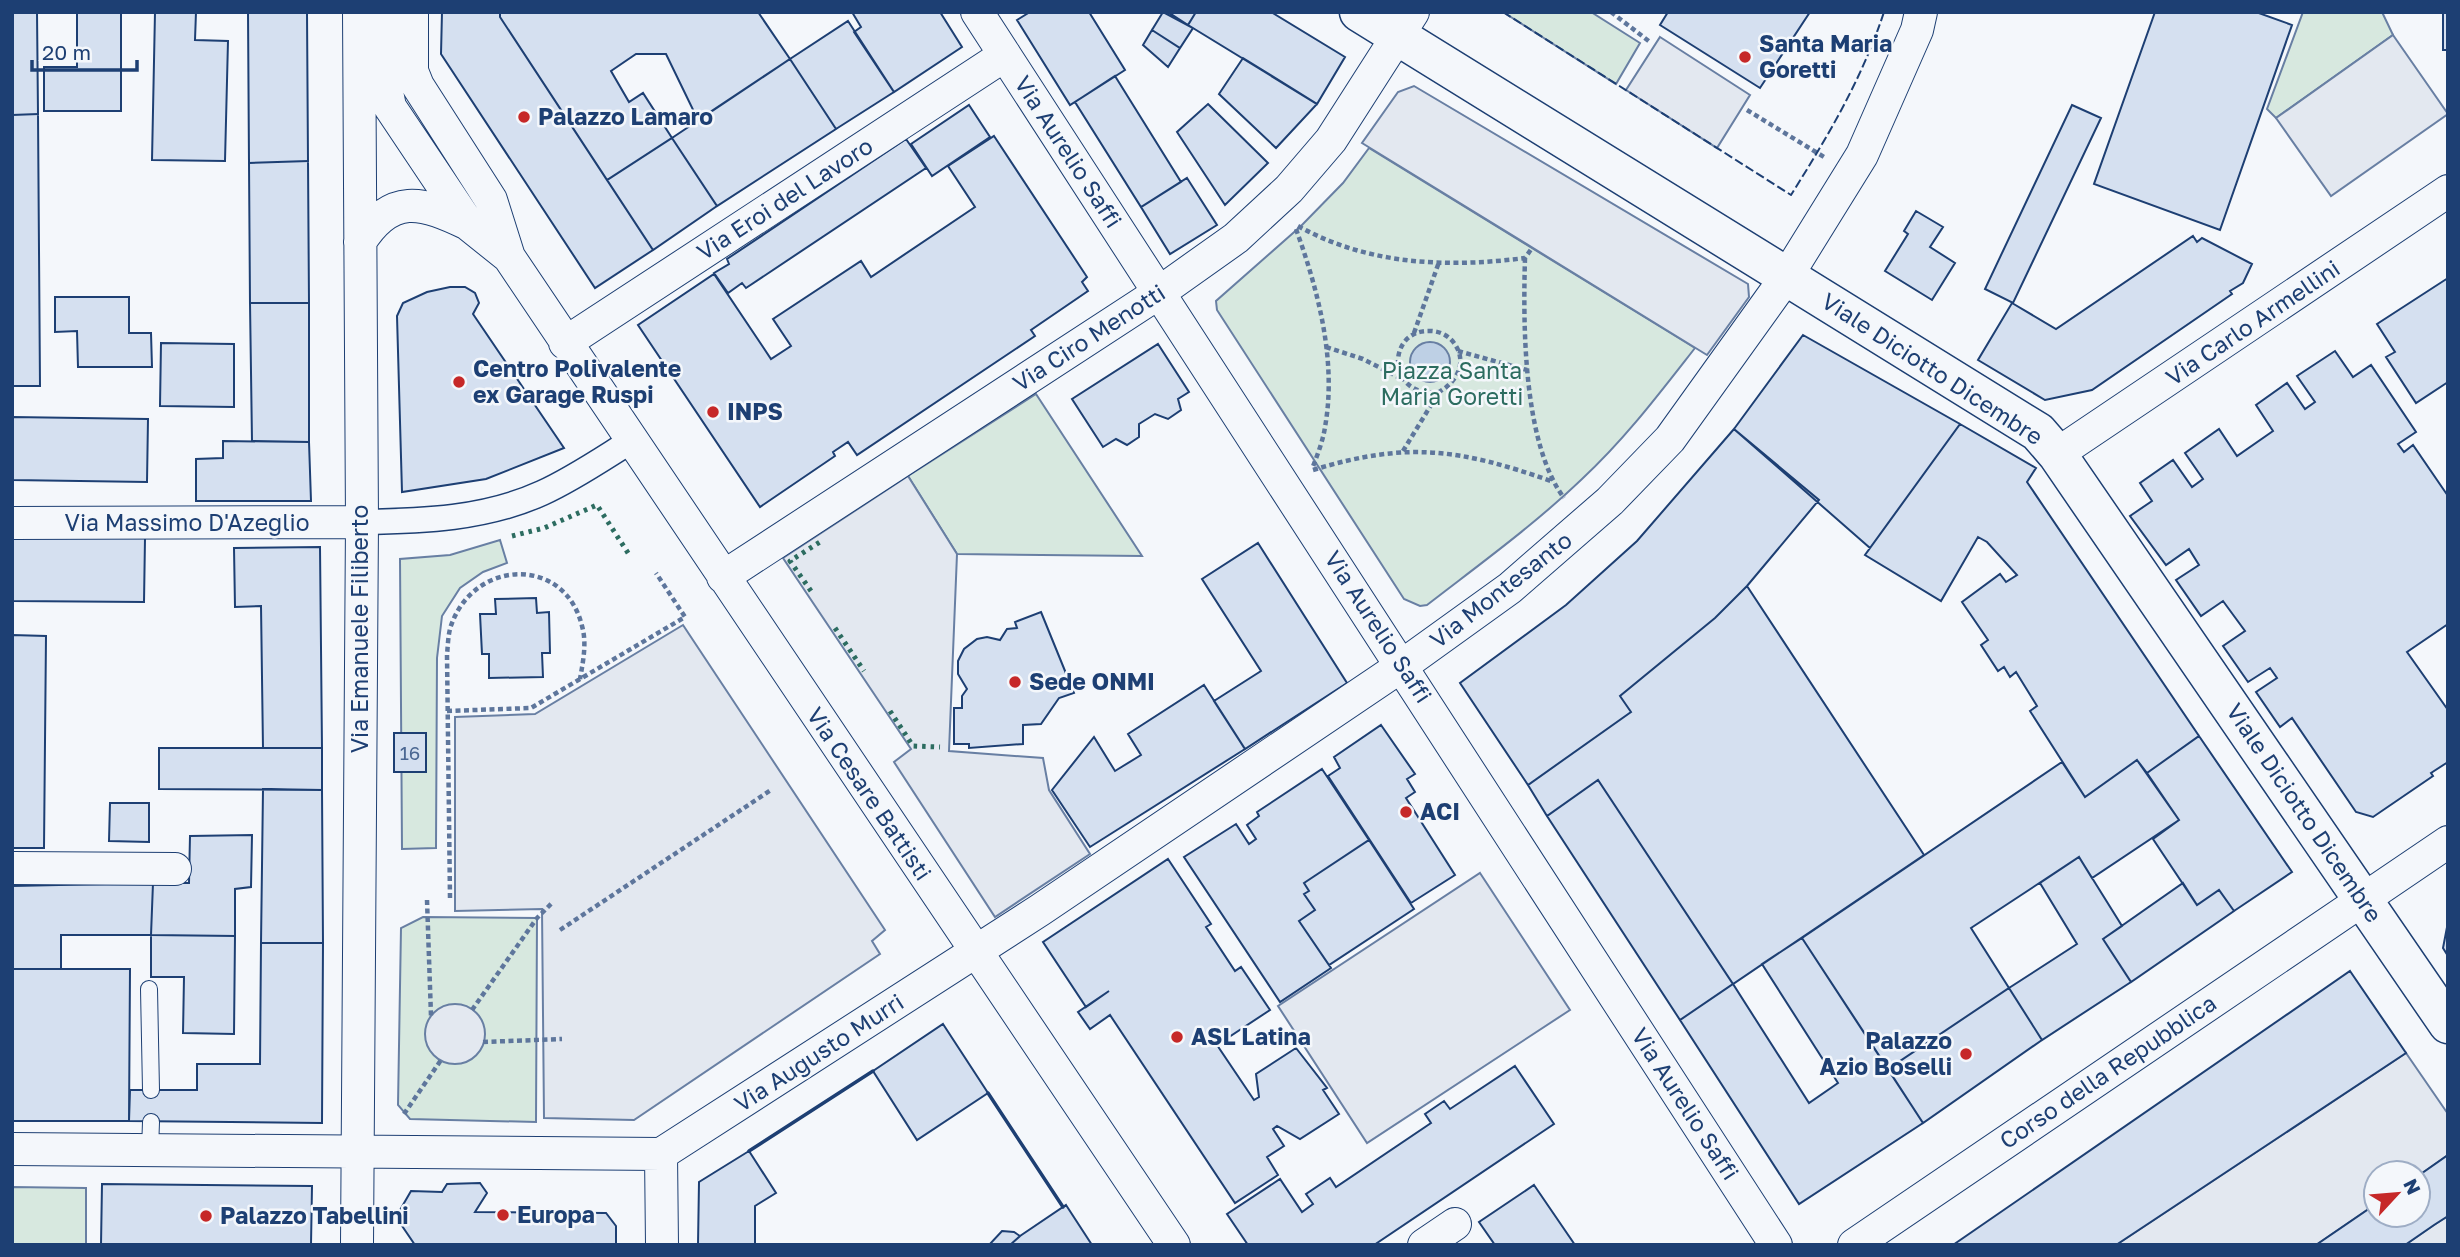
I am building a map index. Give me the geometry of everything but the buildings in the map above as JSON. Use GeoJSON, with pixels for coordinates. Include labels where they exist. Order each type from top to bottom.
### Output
{"type":"FeatureCollection","features":[{"type":"Feature","properties":{"kind":"main road","name":"Viale Diciotto Dicembre"},"geometry":{"type":"LineString","coordinates":[[1359,12],[1405,24],[1787,276],[2038,432],[2057,454],[2448,1024]]}},
{"type":"Feature","properties":{"kind":"street","name":"Via Emanuele Filiberto"},"geometry":{"type":"LineString","coordinates":[[357,1245],[362,522],[359,12]]}},
{"type":"Feature","properties":{"kind":"street"},"geometry":{"type":"LineString","coordinates":[[384,12],[385,82],[390,107],[469,225]]}},
{"type":"Feature","properties":{"kind":"street"},"geometry":{"type":"LineString","coordinates":[[412,12],[412,71],[418,86],[491,200],[509,257]]}},
{"type":"Feature","properties":{"kind":"street","name":"Via Aurelio Saffi"},"geometry":{"type":"LineString","coordinates":[[976,12],[1403,665],[1776,1245]]}},
{"type":"Feature","properties":{"kind":"street","name":"Via Montesanto"},"geometry":{"type":"LineString","coordinates":[[976,952],[1403,665],[1510,588],[1611,502],[1670,439],[1787,276],[1862,155],[1917,30],[1921,12]]}},
{"type":"Feature","properties":{"kind":"street","name":"Via Ciro Menotti"},"geometry":{"type":"LineString","coordinates":[[723,577],[1160,292],[1236,238],[1289,189],[1331,141],[1405,24]]}},
{"type":"Feature","properties":{"kind":"street","name":"Via Eroi del Lavoro"},"geometry":{"type":"LineString","coordinates":[[565,343],[1005,55]]}},
{"type":"Feature","properties":{"kind":"street","name":"Via Carlo Armellini"},"geometry":{"type":"LineString","coordinates":[[2057,454],[2448,191]]}},
{"type":"Feature","properties":{"kind":"street"},"geometry":{"type":"LineString","coordinates":[[360,242],[371,225],[386,212],[410,204],[435,208],[469,225],[509,257]]}},
{"type":"Feature","properties":{"kind":"street","name":"Via Cesare Battisti"},"geometry":{"type":"LineString","coordinates":[[509,257],[1174,1245]]}},
{"type":"Feature","properties":{"kind":"street"},"geometry":{"type":"LineString","coordinates":[[362,522],[463,517],[505,506],[542,493],[631,441]]}},
{"type":"Feature","properties":{"kind":"street","name":"Via Massimo D'Azeglio"},"geometry":{"type":"LineString","coordinates":[[12,523],[362,522]]}},
{"type":"Feature","properties":{"kind":"street","name":"Corso della Repubblica"},"geometry":{"type":"LineString","coordinates":[[1854,1245],[2448,842]]}},
{"type":"Feature","properties":{"kind":"street"},"geometry":{"type":"LineString","coordinates":[[12,867],[175,869]]}},
{"type":"Feature","properties":{"kind":"street","name":"Via Augusto Murri"},"geometry":{"type":"LineString","coordinates":[[661,1154],[976,952]]}},
{"type":"Feature","properties":{"kind":"street"},"geometry":{"type":"LineString","coordinates":[[12,1149],[150,1136],[357,1153],[661,1154],[662,1245]]}},
{"type":"Feature","properties":{"kind":"street"},"geometry":{"type":"LineString","coordinates":[[1424,1245],[1455,1224]]}},
{"type":"Feature","properties":{"kind":"lane"},"geometry":{"type":"LineString","coordinates":[[149,989],[151,1090]]}},
{"type":"Feature","properties":{"kind":"path"},"geometry":{"type":"LineString","coordinates":[[1611,12],[1650,42]]}},
{"type":"Feature","properties":{"kind":"path"},"geometry":{"type":"LineString","coordinates":[[1747,110],[1829,160]]}},
{"type":"Feature","properties":{"kind":"path"},"geometry":{"type":"LineString","coordinates":[[1525,258],[1401,261],[1355,252],[1294,224],[1307,260],[1326,347],[1328,397],[1325,428],[1312,470],[1359,455],[1403,451],[1452,453],[1503,464],[1551,481]]}},
{"type":"Feature","properties":{"kind":"path"},"geometry":{"type":"LineString","coordinates":[[1532,248],[1525,258],[1527,370],[1536,424],[1551,481],[1567,503]]}},
{"type":"Feature","properties":{"kind":"path"},"geometry":{"type":"LineString","coordinates":[[1402,379],[1397,360],[1400,350],[1413,334],[1439,262]]}},
{"type":"Feature","properties":{"kind":"path"},"geometry":{"type":"LineString","coordinates":[[1326,347],[1363,359],[1402,379],[1418,392],[1438,392],[1448,387],[1459,371],[1458,351],[1453,341],[1435,331],[1413,334]]}},
{"type":"Feature","properties":{"kind":"path"},"geometry":{"type":"LineString","coordinates":[[1458,351],[1527,370]]}},
{"type":"Feature","properties":{"kind":"path"},"geometry":{"type":"LineString","coordinates":[[1403,451],[1438,392]]}},
{"type":"Feature","properties":{"kind":"path"},"geometry":{"type":"LineString","coordinates":[[450,898],[447,655],[451,624],[462,604],[480,586],[498,576],[518,572],[538,576],[561,589],[574,604],[582,625],[585,645],[580,679]]}},
{"type":"Feature","properties":{"kind":"path"},"geometry":{"type":"LineString","coordinates":[[447,711],[531,708],[685,617],[656,573]]}},
{"type":"Feature","properties":{"kind":"path"},"geometry":{"type":"LineString","coordinates":[[560,930],[771,790]]}},
{"type":"Feature","properties":{"kind":"path"},"geometry":{"type":"LineString","coordinates":[[427,900],[431,1016]]}},
{"type":"Feature","properties":{"kind":"path"},"geometry":{"type":"LineString","coordinates":[[472,1010],[537,918],[553,902]]}},
{"type":"Feature","properties":{"kind":"path"},"geometry":{"type":"LineString","coordinates":[[483,1042],[562,1039]]}},
{"type":"Feature","properties":{"kind":"path"},"geometry":{"type":"LineString","coordinates":[[404,1114],[441,1060]]}},
{"type":"Feature","properties":{"kind":"green space"},"geometry":{"type":"Polygon","coordinates":[[[1503,12],[1591,12],[1640,43],[1616,84],[1503,12]]]}},
{"type":"Feature","properties":{"kind":"green space"},"geometry":{"type":"Polygon","coordinates":[[[2303,12],[2382,12],[2393,35],[2276,118],[2267,109],[2303,12]]]}},
{"type":"Feature","properties":{"kind":"green space","name":"Piazza Santa Maria Goretti"},"geometry":{"type":"Polygon","coordinates":[[[1369,148],[1695,348],[1598,464],[1506,544],[1427,605],[1420,606],[1404,599],[1217,310],[1216,301],[1301,226],[1343,183],[1369,148]]]}},
{"type":"Feature","properties":{"kind":"green space"},"geometry":{"type":"Polygon","coordinates":[[[1036,394],[1142,556],[957,554],[908,476],[1036,394]]]}},
{"type":"Feature","properties":{"kind":"green space"},"geometry":{"type":"Polygon","coordinates":[[[500,540],[507,563],[483,572],[460,588],[442,616],[437,658],[436,848],[402,849],[400,559],[450,555],[500,540]]]}},
{"type":"Feature","properties":{"kind":"green space"},"geometry":{"type":"Polygon","coordinates":[[[423,917],[537,918],[536,1122],[410,1119],[398,1105],[401,928],[423,917]]]}},
{"type":"Feature","properties":{"kind":"green space"},"geometry":{"type":"Polygon","coordinates":[[[12,1187],[86,1188],[86,1245],[12,1245],[12,1187]]]}},
{"type":"Feature","properties":{"kind":"shaded area"},"geometry":{"type":"Polygon","coordinates":[[[2393,35],[2448,114],[2331,196],[2276,118],[2393,35]]]}},
{"type":"Feature","properties":{"kind":"shaded area"},"geometry":{"type":"Polygon","coordinates":[[[1660,37],[1750,95],[1717,148],[1626,90],[1660,37]]]}},
{"type":"Feature","properties":{"kind":"shaded area"},"geometry":{"type":"Polygon","coordinates":[[[1414,86],[1748,284],[1749,297],[1707,355],[1362,143],[1398,92],[1414,86]]]}},
{"type":"Feature","properties":{"kind":"shaded area"},"geometry":{"type":"Polygon","coordinates":[[[908,476],[957,554],[949,751],[1043,758],[1049,790],[1090,854],[995,917],[894,762],[911,749],[783,558],[908,476]]]}},
{"type":"Feature","properties":{"kind":"shaded area"},"geometry":{"type":"Polygon","coordinates":[[[683,625],[885,930],[872,941],[880,954],[634,1120],[544,1118],[542,909],[455,911],[455,717],[535,714],[683,625]]]}},
{"type":"Feature","properties":{"kind":"shaded area"},"geometry":{"type":"Polygon","coordinates":[[[1480,873],[1570,1010],[1367,1143],[1278,1006],[1480,873]]]}},
{"type":"Feature","properties":{"kind":"shaded area"},"geometry":{"type":"Polygon","coordinates":[[[455,1004],[472,1009],[480,1017],[485,1034],[480,1051],[472,1059],[455,1064],[438,1059],[430,1051],[425,1034],[430,1017],[438,1009],[455,1004]]]}},
{"type":"Feature","properties":{"kind":"shaded area"},"geometry":{"type":"Polygon","coordinates":[[[2406,1053],[2448,1114],[2448,1155],[2432,1166],[2432,1159],[2362,1159],[2362,1214],[2316,1245],[2116,1245],[2406,1053]]]}},
{"type":"Feature","properties":{"kind":"shaded area"},"geometry":{"type":"Polygon","coordinates":[[[2448,1216],[2448,1245],[2405,1245],[2432,1229],[2448,1216]]]}},
{"type":"Feature","properties":{"kind":"water"},"geometry":{"type":"Polygon","coordinates":[[[1430,342],[1444,348],[1450,362],[1444,376],[1430,382],[1416,376],[1410,362],[1416,348],[1430,342]]]}},
{"type":"Feature","properties":{"kind":"hedge"},"geometry":{"type":"LineString","coordinates":[[512,536],[544,528],[597,505],[630,556]]}},
{"type":"Feature","properties":{"kind":"hedge"},"geometry":{"type":"LineString","coordinates":[[811,591],[790,561],[823,540]]}},
{"type":"Feature","properties":{"kind":"hedge"},"geometry":{"type":"LineString","coordinates":[[835,628],[864,671]]}},
{"type":"Feature","properties":{"kind":"hedge"},"geometry":{"type":"LineString","coordinates":[[890,711],[913,746],[940,747]]}},
{"type":"Feature","properties":{"kind":"fence"},"geometry":{"type":"LineString","coordinates":[[1503,12],[1791,195],[1843,106],[1865,61],[1884,12]]}},
{"type":"Feature","properties":{"kind":"wall"},"geometry":{"type":"LineString","coordinates":[[749,1151],[873,1071]]}},
{"type":"Feature","properties":{"kind":"wall"},"geometry":{"type":"LineString","coordinates":[[988,1093],[1063,1207]]}},
{"type":"Feature","properties":{"kind":"place","name":"Santa Maria Goretti"},"geometry":{"type":"Point","coordinates":[1745,57]}},
{"type":"Feature","properties":{"kind":"place","name":"Palazzo Lamaro"},"geometry":{"type":"Point","coordinates":[524,117]}},
{"type":"Feature","properties":{"kind":"place","name":"Centro Polivalente ex Garage Ruspi"},"geometry":{"type":"Point","coordinates":[459,382]}},
{"type":"Feature","properties":{"kind":"place","name":"INPS"},"geometry":{"type":"Point","coordinates":[713,412]}},
{"type":"Feature","properties":{"kind":"place","name":"Sede ONMI"},"geometry":{"type":"Point","coordinates":[1015,682]}},
{"type":"Feature","properties":{"kind":"place","name":"ACI"},"geometry":{"type":"Point","coordinates":[1406,812]}},
{"type":"Feature","properties":{"kind":"place","name":"ASL Latina"},"geometry":{"type":"Point","coordinates":[1177,1037]}},
{"type":"Feature","properties":{"kind":"place","name":"Palazzo Azio Boselli"},"geometry":{"type":"Point","coordinates":[1966,1054]}},
{"type":"Feature","properties":{"kind":"place","name":"Europa"},"geometry":{"type":"Point","coordinates":[503,1215]}},
{"type":"Feature","properties":{"kind":"place","name":"Palazzo Tabellini"},"geometry":{"type":"Point","coordinates":[206,1216]}}]}
